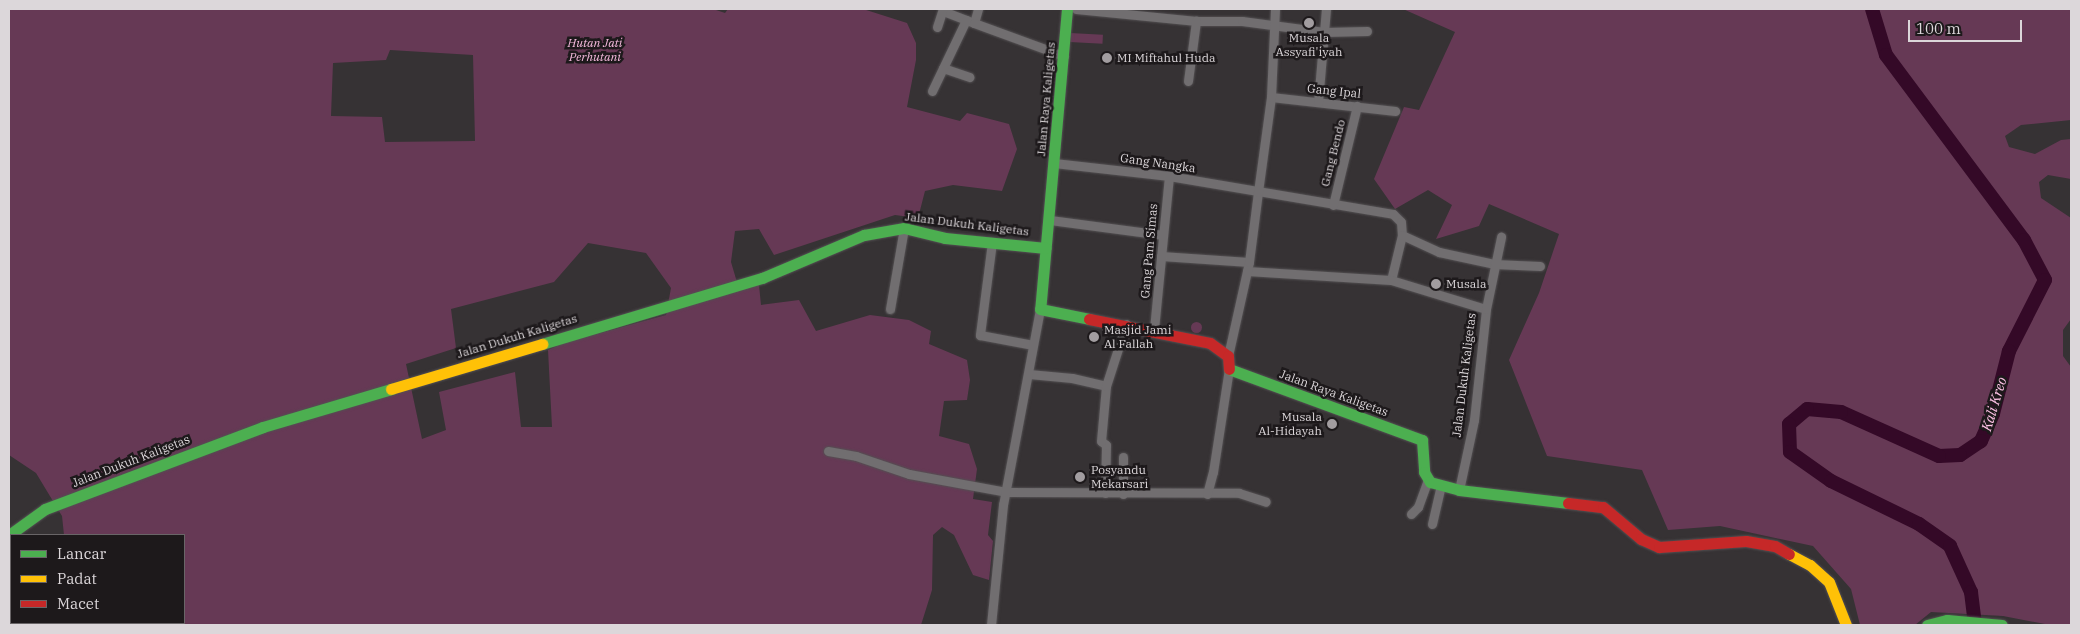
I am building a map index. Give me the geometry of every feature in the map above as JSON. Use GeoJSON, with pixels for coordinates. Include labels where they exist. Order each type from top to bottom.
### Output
{"type":"FeatureCollection","features":[{"type":"Feature","properties":{"kind":"main road","name":"Jalan Raya Kaligetas"},"geometry":{"type":"LineString","coordinates":[[1040,309],[1050,220],[1067,9]]}},
{"type":"Feature","properties":{"kind":"main road","name":"Jalan Dukuh Kaligetas"},"geometry":{"type":"LineString","coordinates":[[10,534],[51,506],[263,427],[762,278],[864,235],[904,228],[945,238],[1046,248]]}},
{"type":"Feature","properties":{"kind":"main road"},"geometry":{"type":"LineString","coordinates":[[1040,309],[1154,329],[1210,343],[1228,356],[1229,369]]}},
{"type":"Feature","properties":{"kind":"main road","name":"Jalan Raya Kaligetas"},"geometry":{"type":"LineString","coordinates":[[1229,369],[1418,438],[1424,443],[1428,480]]}},
{"type":"Feature","properties":{"kind":"main road"},"geometry":{"type":"LineString","coordinates":[[1428,480],[1460,490],[1603,507],[1641,539],[1659,547],[1746,541],[1775,546],[1810,565],[1829,582],[1846,625]]}},
{"type":"Feature","properties":{"kind":"main road"},"geometry":{"type":"LineString","coordinates":[[1927,625],[1947,620],[2001,625]]}},
{"type":"Feature","properties":{"kind":"street"},"geometry":{"type":"LineString","coordinates":[[932,91],[943,68],[978,9]]}},
{"type":"Feature","properties":{"kind":"street"},"geometry":{"type":"LineString","coordinates":[[1076,9],[1115,11],[1196,21],[1274,25],[1324,32],[1367,31]]}},
{"type":"Feature","properties":{"kind":"street"},"geometry":{"type":"LineString","coordinates":[[1228,356],[1248,266],[1271,97],[1275,9]]}},
{"type":"Feature","properties":{"kind":"street"},"geometry":{"type":"LineString","coordinates":[[1318,102],[1326,9]]}},
{"type":"Feature","properties":{"kind":"street"},"geometry":{"type":"LineString","coordinates":[[937,27],[943,10],[970,22],[1064,56]]}},
{"type":"Feature","properties":{"kind":"street"},"geometry":{"type":"LineString","coordinates":[[1188,81],[1196,21]]}},
{"type":"Feature","properties":{"kind":"street"},"geometry":{"type":"LineString","coordinates":[[943,68],[969,77]]}},
{"type":"Feature","properties":{"kind":"street","name":"Gang Ipal"},"geometry":{"type":"LineString","coordinates":[[1271,97],[1395,111]]}},
{"type":"Feature","properties":{"kind":"street","name":"Gang Bendo"},"geometry":{"type":"LineString","coordinates":[[1333,205],[1357,106]]}},
{"type":"Feature","properties":{"kind":"street","name":"Gang Nangka"},"geometry":{"type":"LineString","coordinates":[[1054,162],[1169,176],[1258,192]]}},
{"type":"Feature","properties":{"kind":"street","name":"Gang Pam Simas"},"geometry":{"type":"LineString","coordinates":[[1154,329],[1169,176]]}},
{"type":"Feature","properties":{"kind":"street"},"geometry":{"type":"LineString","coordinates":[[1258,192],[1393,214],[1400,222],[1402,235],[1391,280]]}},
{"type":"Feature","properties":{"kind":"street"},"geometry":{"type":"LineString","coordinates":[[1050,220],[1163,235]]}},
{"type":"Feature","properties":{"kind":"street"},"geometry":{"type":"LineString","coordinates":[[890,309],[904,228]]}},
{"type":"Feature","properties":{"kind":"street"},"geometry":{"type":"LineString","coordinates":[[1402,235],[1439,252],[1494,264],[1540,266]]}},
{"type":"Feature","properties":{"kind":"street","name":"Jalan Dukuh Kaligetas"},"geometry":{"type":"LineString","coordinates":[[1460,490],[1474,420],[1486,309],[1501,237]]}},
{"type":"Feature","properties":{"kind":"street"},"geometry":{"type":"LineString","coordinates":[[992,242],[980,335],[1033,345]]}},
{"type":"Feature","properties":{"kind":"street"},"geometry":{"type":"LineString","coordinates":[[1162,256],[1391,280],[1486,309]]}},
{"type":"Feature","properties":{"kind":"street"},"geometry":{"type":"LineString","coordinates":[[991,625],[1003,505],[1007,492],[1040,309]]}},
{"type":"Feature","properties":{"kind":"street"},"geometry":{"type":"LineString","coordinates":[[1105,493],[1106,445],[1101,441],[1106,386],[1126,324]]}},
{"type":"Feature","properties":{"kind":"street"},"geometry":{"type":"LineString","coordinates":[[1206,494],[1213,472],[1229,369]]}},
{"type":"Feature","properties":{"kind":"street"},"geometry":{"type":"LineString","coordinates":[[1029,374],[1072,378],[1106,386]]}},
{"type":"Feature","properties":{"kind":"street"},"geometry":{"type":"LineString","coordinates":[[828,451],[856,456],[917,475],[1007,492],[1239,493],[1266,502]]}},
{"type":"Feature","properties":{"kind":"street"},"geometry":{"type":"LineString","coordinates":[[1123,457],[1123,494]]}},
{"type":"Feature","properties":{"kind":"street"},"geometry":{"type":"LineString","coordinates":[[1411,514],[1418,507],[1428,480]]}},
{"type":"Feature","properties":{"kind":"street"},"geometry":{"type":"LineString","coordinates":[[1432,524],[1442,485]]}},
{"type":"Feature","properties":{"kind":"green space","name":"Hutan Jati Perhutani"},"geometry":{"type":"Polygon","coordinates":[[[9,9],[713,9],[725,13],[728,9],[863,9],[907,23],[916,43],[916,60],[907,107],[960,121],[967,113],[1009,124],[1017,149],[1002,191],[953,185],[925,191],[918,218],[895,215],[774,255],[759,229],[735,231],[731,262],[739,289],[759,285],[761,305],[799,300],[816,331],[870,315],[909,320],[931,331],[929,344],[967,360],[970,380],[967,400],[944,401],[939,436],[969,444],[977,469],[973,499],[992,502],[988,535],[993,541],[989,580],[973,575],[954,535],[942,527],[933,535],[932,590],[921,625],[9,625],[10,590],[10,624],[185,624],[185,534],[64,534],[62,516],[36,473],[9,455],[9,9]],[[390,50],[386,60],[333,63],[331,116],[382,117],[385,142],[475,141],[473,55],[390,50]],[[588,243],[554,282],[451,309],[456,348],[406,364],[422,439],[446,430],[439,392],[515,372],[521,427],[552,427],[548,350],[564,343],[666,315],[671,288],[646,253],[588,243]]]}},
{"type":"Feature","properties":{"kind":"green space"},"geometry":{"type":"Polygon","coordinates":[[[1403,9],[2071,9],[2071,120],[2021,125],[2005,136],[2009,147],[2035,154],[2061,140],[2071,139],[2071,179],[2048,175],[2039,182],[2041,198],[2071,218],[2071,319],[2063,330],[2063,356],[2071,367],[2071,625],[2050,625],[2003,616],[1931,612],[1915,625],[1860,625],[1851,589],[1813,546],[1720,526],[1668,530],[1642,470],[1547,456],[1509,360],[1539,293],[1559,234],[1489,204],[1479,226],[1436,239],[1452,205],[1428,190],[1395,209],[1374,179],[1404,107],[1419,110],[1455,32],[1403,9]]]}},
{"type":"Feature","properties":{"kind":"green space"},"geometry":{"type":"Polygon","coordinates":[[[1070,33],[1103,35],[1102,44],[1070,42],[1070,33]]]}},
{"type":"Feature","properties":{"kind":"green space"},"geometry":{"type":"Polygon","coordinates":[[[1196,321],[1202,327],[1196,333],[1190,327],[1196,321]]]}},
{"type":"Feature","properties":{"kind":"waterway","name":"Kali Kreo"},"geometry":{"type":"LineString","coordinates":[[1872,9],[1886,55],[2024,240],[2045,280],[2009,351],[1993,414],[1981,441],[1960,455],[1939,456],[1841,412],[1807,409],[1789,424],[1790,452],[1831,481],[1919,524],[1950,546],[1971,592],[1975,625]]}},
{"type":"Feature","properties":{"kind":"traffic: fast"},"geometry":{"type":"LineString","coordinates":[[1067,9],[1040,309],[1089,319]]}},
{"type":"Feature","properties":{"kind":"traffic: fast"},"geometry":{"type":"LineString","coordinates":[[542,344],[762,278],[864,235],[904,228],[945,238],[1046,248]]}},
{"type":"Feature","properties":{"kind":"traffic: fast"},"geometry":{"type":"LineString","coordinates":[[1229,369],[1422,440],[1424,472],[1430,482],[1459,490],[1568,503]]}},
{"type":"Feature","properties":{"kind":"traffic: fast"},"geometry":{"type":"LineString","coordinates":[[10,534],[45,509],[263,427],[391,389]]}},
{"type":"Feature","properties":{"kind":"traffic: fast"},"geometry":{"type":"LineString","coordinates":[[1927,625],[1947,620],[2002,625]]}},
{"type":"Feature","properties":{"kind":"traffic: slow"},"geometry":{"type":"LineString","coordinates":[[391,389],[542,344]]}},
{"type":"Feature","properties":{"kind":"traffic: slow"},"geometry":{"type":"LineString","coordinates":[[1789,554],[1810,565],[1829,582],[1846,625]]}},
{"type":"Feature","properties":{"kind":"traffic: jam"},"geometry":{"type":"LineString","coordinates":[[1089,319],[1210,343],[1228,356],[1229,369]]}},
{"type":"Feature","properties":{"kind":"traffic: jam"},"geometry":{"type":"LineString","coordinates":[[1568,503],[1603,507],[1641,539],[1659,547],[1746,541],[1775,546],[1789,554]]}},
{"type":"Feature","properties":{"kind":"place","name":"Musala Assyafi'iyah"},"geometry":{"type":"Point","coordinates":[1309,23]}},
{"type":"Feature","properties":{"kind":"place","name":"MI Miftahul Huda"},"geometry":{"type":"Point","coordinates":[1107,58]}},
{"type":"Feature","properties":{"kind":"place","name":"Musala"},"geometry":{"type":"Point","coordinates":[1436,284]}},
{"type":"Feature","properties":{"kind":"place","name":"Masjid Jami Al Fallah"},"geometry":{"type":"Point","coordinates":[1094,337]}},
{"type":"Feature","properties":{"kind":"place","name":"Musala Al-Hidayah"},"geometry":{"type":"Point","coordinates":[1332,424]}},
{"type":"Feature","properties":{"kind":"place","name":"Posyandu Mekarsari"},"geometry":{"type":"Point","coordinates":[1080,477]}}]}
